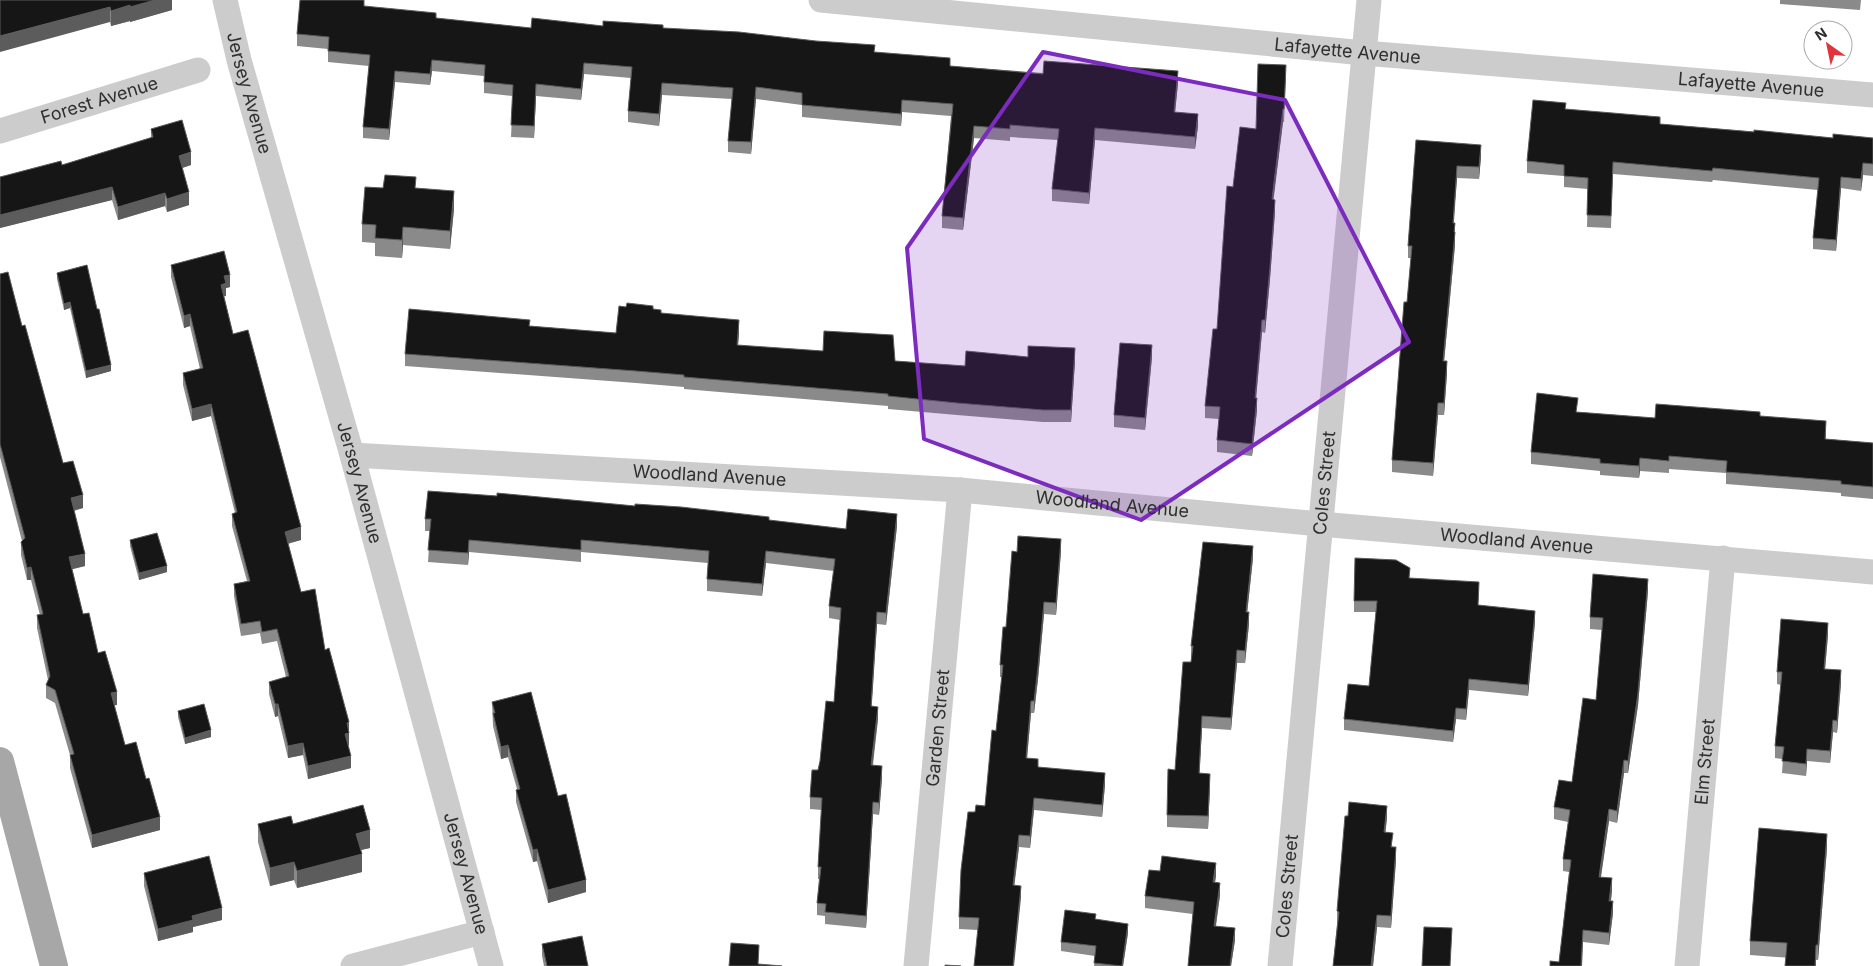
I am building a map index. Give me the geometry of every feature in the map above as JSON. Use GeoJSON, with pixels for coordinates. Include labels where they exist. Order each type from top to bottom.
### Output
{"type":"FeatureCollection","features":[{"type":"Feature","properties":{"kind":"main road"},"geometry":{"type":"LineString","coordinates":[[0,762],[54,966]]}},
{"type":"Feature","properties":{"kind":"street","name":"Jersey Avenue"},"geometry":{"type":"LineString","coordinates":[[225,0],[239,60],[352,455],[490,966]]}},
{"type":"Feature","properties":{"kind":"street","name":"Lafayette Avenue"},"geometry":{"type":"LineString","coordinates":[[821,0],[1364,53],[1873,95]]}},
{"type":"Feature","properties":{"kind":"street","name":"Coles Street"},"geometry":{"type":"LineString","coordinates":[[1280,966],[1369,0]]}},
{"type":"Feature","properties":{"kind":"street","name":"Forest Avenue"},"geometry":{"type":"LineString","coordinates":[[0,131],[198,70]]}},
{"type":"Feature","properties":{"kind":"street","name":"Woodland Avenue"},"geometry":{"type":"LineString","coordinates":[[352,455],[960,490],[1320,524],[1873,572]]}},
{"type":"Feature","properties":{"kind":"street","name":"Garden Street"},"geometry":{"type":"LineString","coordinates":[[916,966],[960,490]]}},
{"type":"Feature","properties":{"kind":"street","name":"Elm Street"},"geometry":{"type":"LineString","coordinates":[[1687,966],[1723,558]]}},
{"type":"Feature","properties":{"kind":"street"},"geometry":{"type":"LineString","coordinates":[[353,966],[482,932]]}},
{"type":"Feature","properties":{"kind":"highlighted area"},"geometry":{"type":"Polygon","coordinates":[[[1043,52],[1285,100],[1409,342],[1141,520],[924,439],[907,248],[1043,52]]]}},
{"type":"Feature","properties":{"kind":"building"},"geometry":{"type":"Polygon","coordinates":[[[0,0],[155,0],[111,11],[110,7],[0,36],[0,0]]]}},
{"type":"Feature","properties":{"kind":"building"},"geometry":{"type":"Polygon","coordinates":[[[300,0],[364,0],[364,6],[436,13],[436,18],[531,28],[532,18],[603,26],[603,21],[663,25],[663,28],[739,32],[816,41],[875,45],[874,52],[950,58],[950,66],[1043,74],[1044,61],[1178,71],[1174,112],[1198,114],[1195,137],[1095,128],[1089,193],[1052,189],[1059,129],[1010,125],[1010,129],[974,126],[963,218],[942,216],[953,104],[902,100],[901,114],[802,105],[802,93],[756,87],[751,142],[728,141],[733,88],[662,83],[659,114],[628,111],[632,67],[584,63],[581,89],[536,84],[534,126],[511,125],[513,85],[484,82],[485,65],[432,60],[430,74],[395,71],[389,129],[363,127],[370,55],[328,51],[329,37],[297,34],[300,0]]]}},
{"type":"Feature","properties":{"kind":"building"},"geometry":{"type":"Polygon","coordinates":[[[1258,64],[1286,65],[1284,109],[1272,199],[1275,200],[1270,267],[1265,320],[1262,320],[1252,444],[1217,440],[1220,407],[1205,406],[1213,329],[1217,329],[1227,186],[1233,187],[1240,127],[1256,129],[1258,64]]]}},
{"type":"Feature","properties":{"kind":"building"},"geometry":{"type":"Polygon","coordinates":[[[1533,100],[1566,103],[1565,109],[1660,117],[1660,124],[1754,132],[1754,130],[1833,138],[1833,134],[1873,138],[1873,164],[1863,163],[1861,179],[1841,177],[1836,240],[1813,238],[1819,178],[1713,168],[1712,171],[1613,162],[1611,216],[1587,215],[1588,178],[1564,176],[1564,165],[1527,161],[1533,100]]]}},
{"type":"Feature","properties":{"kind":"building"},"geometry":{"type":"Polygon","coordinates":[[[182,120],[191,152],[179,156],[189,192],[167,199],[165,193],[118,207],[112,187],[0,215],[0,177],[61,161],[62,165],[153,137],[151,129],[182,120]]]}},
{"type":"Feature","properties":{"kind":"building"},"geometry":{"type":"Polygon","coordinates":[[[1416,140],[1481,145],[1479,167],[1457,166],[1453,223],[1455,223],[1455,232],[1443,361],[1447,361],[1444,403],[1438,403],[1433,463],[1392,460],[1404,302],[1407,302],[1412,246],[1408,246],[1416,140]]]}},
{"type":"Feature","properties":{"kind":"building"},"geometry":{"type":"Polygon","coordinates":[[[385,175],[416,177],[415,188],[454,191],[450,231],[403,227],[402,240],[375,238],[376,225],[362,224],[365,187],[383,188],[385,175]]]}},
{"type":"Feature","properties":{"kind":"building"},"geometry":{"type":"Polygon","coordinates":[[[224,251],[230,275],[224,276],[226,283],[221,285],[233,334],[248,330],[301,527],[285,532],[301,592],[315,589],[325,650],[329,648],[349,722],[347,723],[349,733],[345,734],[351,756],[308,766],[303,743],[288,746],[278,704],[275,704],[269,682],[289,676],[277,629],[262,632],[260,621],[241,624],[234,584],[250,581],[232,514],[237,512],[211,404],[192,409],[183,373],[203,368],[190,314],[184,316],[171,265],[224,251]]]}},
{"type":"Feature","properties":{"kind":"building"},"geometry":{"type":"Polygon","coordinates":[[[87,265],[111,365],[86,371],[70,302],[64,304],[57,273],[87,265]]]}},
{"type":"Feature","properties":{"kind":"building"},"geometry":{"type":"Polygon","coordinates":[[[8,272],[22,326],[25,325],[63,463],[73,461],[83,495],[71,498],[85,554],[69,557],[83,614],[89,613],[98,653],[105,651],[117,692],[111,693],[125,745],[136,742],[146,779],[149,778],[160,817],[92,835],[70,755],[74,754],[55,690],[46,685],[50,676],[37,615],[43,614],[31,567],[27,568],[21,542],[25,538],[0,444],[0,274],[8,272]]]}},
{"type":"Feature","properties":{"kind":"building"},"geometry":{"type":"Polygon","coordinates":[[[627,303],[653,306],[653,309],[661,310],[661,313],[739,320],[737,345],[823,351],[824,331],[893,335],[895,361],[965,366],[966,351],[1028,357],[1028,346],[1075,348],[1071,410],[1043,410],[957,403],[888,396],[888,394],[684,377],[684,375],[405,354],[409,309],[530,320],[529,326],[616,333],[619,306],[626,307],[627,303]]]}},
{"type":"Feature","properties":{"kind":"building"},"geometry":{"type":"Polygon","coordinates":[[[1120,343],[1152,345],[1145,418],[1114,415],[1120,343]]]}},
{"type":"Feature","properties":{"kind":"building"},"geometry":{"type":"Polygon","coordinates":[[[1537,393],[1578,398],[1576,412],[1655,418],[1656,404],[1760,412],[1760,416],[1826,421],[1825,439],[1873,443],[1873,487],[1841,484],[1841,481],[1726,472],[1727,461],[1669,456],[1669,461],[1640,458],[1639,466],[1600,463],[1600,459],[1531,452],[1537,393]]]}},
{"type":"Feature","properties":{"kind":"building"},"geometry":{"type":"Polygon","coordinates":[[[428,491],[497,496],[497,493],[635,506],[635,504],[681,507],[769,517],[769,520],[846,529],[848,509],[897,514],[886,613],[877,612],[871,706],[878,707],[871,765],[882,766],[879,803],[873,802],[866,916],[825,912],[826,904],[817,903],[821,867],[818,867],[822,798],[810,797],[812,770],[818,770],[820,761],[826,701],[834,702],[841,608],[829,606],[835,559],[766,551],[762,584],[707,579],[709,551],[581,540],[581,550],[469,540],[468,553],[428,550],[431,519],[425,519],[428,491]]]}},
{"type":"Feature","properties":{"kind":"building"},"geometry":{"type":"Polygon","coordinates":[[[157,533],[167,566],[139,573],[130,540],[157,533]]]}},
{"type":"Feature","properties":{"kind":"building"},"geometry":{"type":"Polygon","coordinates":[[[1018,536],[1061,539],[1056,603],[1044,602],[1034,701],[1031,701],[1026,758],[1038,759],[1038,767],[1105,773],[1102,805],[1034,798],[1030,836],[1019,835],[1013,885],[1021,886],[1013,966],[974,966],[979,918],[959,917],[961,870],[968,812],[975,812],[976,805],[985,806],[992,730],[996,731],[1003,665],[1000,665],[1003,627],[1006,627],[1012,551],[1017,552],[1018,536]]]}},
{"type":"Feature","properties":{"kind":"building"},"geometry":{"type":"Polygon","coordinates":[[[1203,542],[1253,546],[1246,612],[1249,612],[1245,651],[1237,650],[1231,718],[1202,716],[1199,773],[1210,774],[1208,816],[1167,815],[1168,769],[1175,770],[1183,662],[1191,662],[1193,646],[1191,646],[1203,542]]]}},
{"type":"Feature","properties":{"kind":"building"},"geometry":{"type":"Polygon","coordinates":[[[1355,558],[1396,560],[1410,568],[1409,578],[1479,582],[1478,605],[1535,611],[1528,685],[1469,679],[1466,709],[1456,708],[1453,731],[1344,719],[1348,684],[1369,686],[1377,601],[1354,601],[1355,558]]]}},
{"type":"Feature","properties":{"kind":"building"},"geometry":{"type":"Polygon","coordinates":[[[1593,574],[1648,579],[1638,693],[1628,761],[1624,760],[1617,811],[1609,809],[1599,877],[1612,878],[1609,901],[1613,901],[1609,933],[1583,930],[1581,966],[1550,966],[1550,961],[1559,962],[1571,860],[1563,859],[1570,810],[1554,807],[1559,780],[1572,782],[1583,698],[1596,700],[1603,618],[1590,617],[1593,574]]]}},
{"type":"Feature","properties":{"kind":"building"},"geometry":{"type":"Polygon","coordinates":[[[1781,619],[1828,623],[1824,669],[1841,670],[1837,721],[1833,720],[1830,751],[1807,749],[1806,764],[1782,761],[1784,747],[1775,746],[1782,672],[1777,672],[1781,619]]]}},
{"type":"Feature","properties":{"kind":"building"},"geometry":{"type":"Polygon","coordinates":[[[531,692],[558,796],[566,794],[586,880],[548,890],[537,849],[533,850],[516,790],[520,789],[508,745],[501,747],[492,702],[531,692]]]}},
{"type":"Feature","properties":{"kind":"building"},"geometry":{"type":"Polygon","coordinates":[[[204,704],[211,730],[185,738],[178,711],[204,704]]]}},
{"type":"Feature","properties":{"kind":"building"},"geometry":{"type":"Polygon","coordinates":[[[1349,802],[1387,806],[1384,832],[1393,833],[1391,847],[1396,847],[1391,916],[1377,915],[1371,966],[1333,966],[1339,912],[1337,911],[1345,816],[1348,816],[1349,802]]]}},
{"type":"Feature","properties":{"kind":"building"},"geometry":{"type":"Polygon","coordinates":[[[363,805],[370,830],[356,834],[362,854],[297,871],[294,862],[270,868],[258,824],[291,816],[293,824],[363,805]]]}},
{"type":"Feature","properties":{"kind":"building"},"geometry":{"type":"Polygon","coordinates":[[[1759,828],[1827,834],[1815,966],[1785,966],[1787,943],[1750,941],[1759,828]]]}},
{"type":"Feature","properties":{"kind":"building"},"geometry":{"type":"Polygon","coordinates":[[[209,856],[222,908],[192,916],[193,920],[158,929],[144,873],[209,856]]]}},
{"type":"Feature","properties":{"kind":"building"},"geometry":{"type":"Polygon","coordinates":[[[1162,856],[1216,863],[1213,882],[1220,883],[1214,926],[1235,928],[1230,966],[1188,966],[1194,902],[1145,896],[1149,870],[1160,871],[1162,856]]]}},
{"type":"Feature","properties":{"kind":"building"},"geometry":{"type":"Polygon","coordinates":[[[1065,910],[1096,914],[1095,919],[1128,924],[1122,966],[1094,963],[1096,946],[1061,942],[1065,910]]]}},
{"type":"Feature","properties":{"kind":"building"},"geometry":{"type":"Polygon","coordinates":[[[1424,927],[1452,928],[1450,966],[1422,966],[1424,927]]]}},
{"type":"Feature","properties":{"kind":"building"},"geometry":{"type":"Polygon","coordinates":[[[582,936],[588,966],[547,966],[542,944],[582,936]]]}},
{"type":"Feature","properties":{"kind":"building"},"geometry":{"type":"Polygon","coordinates":[[[731,943],[759,945],[758,964],[782,966],[729,966],[731,943]]]}}]}
